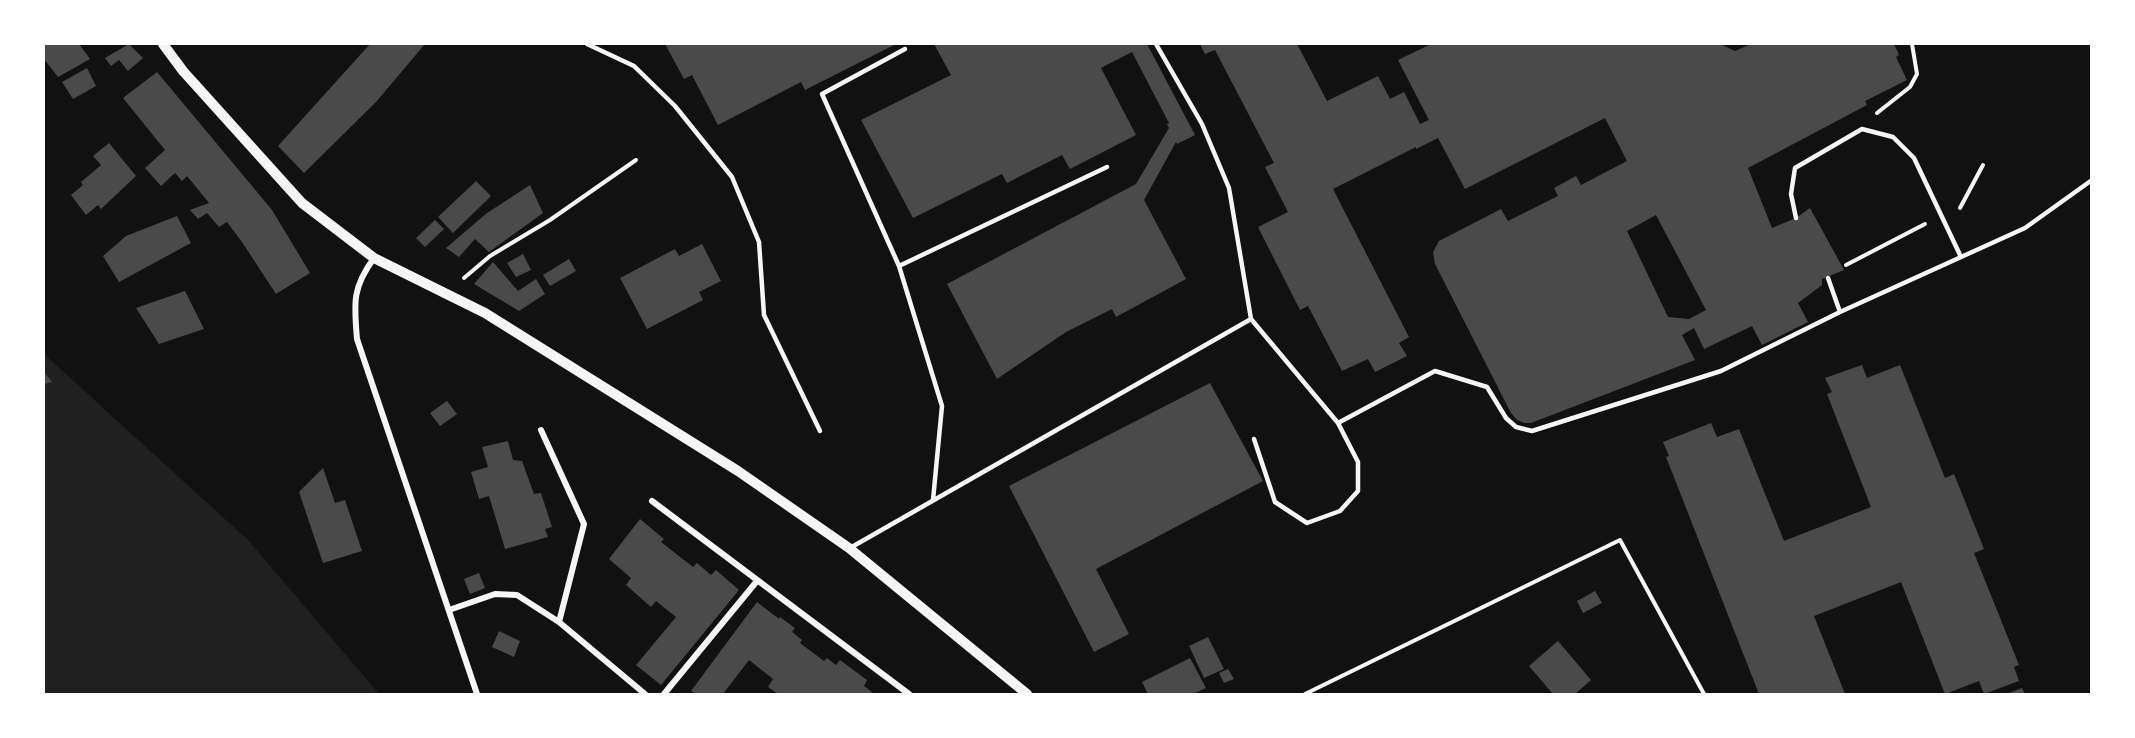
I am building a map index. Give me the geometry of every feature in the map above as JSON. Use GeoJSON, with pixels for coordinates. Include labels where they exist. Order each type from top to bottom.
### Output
{"type":"FeatureCollection","features":[{"type":"Feature","properties":{"kind":"street"},"geometry":{"type":"LineString","coordinates":[[163,44],[183,72],[302,203],[374,258],[485,313],[738,471],[849,548],[1028,694]]}},
{"type":"Feature","properties":{"kind":"street"},"geometry":{"type":"LineString","coordinates":[[374,258],[361,276],[354,303],[357,339],[477,694]]}},
{"type":"Feature","properties":{"kind":"street"},"geometry":{"type":"LineString","coordinates":[[541,430],[584,524],[558,622]]}},
{"type":"Feature","properties":{"kind":"street"},"geometry":{"type":"LineString","coordinates":[[652,501],[909,694]]}},
{"type":"Feature","properties":{"kind":"street"},"geometry":{"type":"LineString","coordinates":[[664,694],[757,581]]}},
{"type":"Feature","properties":{"kind":"street"},"geometry":{"type":"LineString","coordinates":[[449,610],[495,594],[517,595],[558,622],[645,694]]}},
{"type":"Feature","properties":{"kind":"lane"},"geometry":{"type":"LineString","coordinates":[[587,44],[633,66],[675,106],[732,177],[759,242],[764,315],[820,431]]}},
{"type":"Feature","properties":{"kind":"lane"},"geometry":{"type":"LineString","coordinates":[[1156,44],[1202,124],[1228,188],[1251,319],[1338,423],[1358,462],[1358,491],[1340,511],[1307,523],[1275,502],[1254,439]]}},
{"type":"Feature","properties":{"kind":"lane"},"geometry":{"type":"LineString","coordinates":[[905,49],[822,94],[899,266],[942,406],[933,500]]}},
{"type":"Feature","properties":{"kind":"lane"},"geometry":{"type":"LineString","coordinates":[[1796,218],[1791,194],[1796,168],[1862,129],[1893,137],[1914,158],[1961,257]]}},
{"type":"Feature","properties":{"kind":"lane"},"geometry":{"type":"LineString","coordinates":[[899,266],[1107,167]]}},
{"type":"Feature","properties":{"kind":"lane"},"geometry":{"type":"LineString","coordinates":[[1338,423],[1435,371],[1487,387],[1506,418],[1516,427],[1532,431],[1721,371],[1840,312],[2025,228],[2091,180]]}},
{"type":"Feature","properties":{"kind":"lane"},"geometry":{"type":"LineString","coordinates":[[1828,278],[1840,312]]}},
{"type":"Feature","properties":{"kind":"lane"},"geometry":{"type":"LineString","coordinates":[[849,548],[1251,319]]}},
{"type":"Feature","properties":{"kind":"path"},"geometry":{"type":"LineString","coordinates":[[1862,129],[1877,113],[1910,87],[1917,74],[1912,44]]}},
{"type":"Feature","properties":{"kind":"path"},"geometry":{"type":"LineString","coordinates":[[445,294],[489,256],[550,220],[636,160]]}},
{"type":"Feature","properties":{"kind":"path"},"geometry":{"type":"LineString","coordinates":[[1846,265],[1958,212],[1983,165]]}},
{"type":"Feature","properties":{"kind":"path"},"geometry":{"type":"LineString","coordinates":[[1305,694],[1620,540],[1704,694]]}},
{"type":"Feature","properties":{"kind":"shaded area"},"geometry":{"type":"Polygon","coordinates":[[[44,354],[249,541],[379,694],[44,694],[44,354]]]}},
{"type":"Feature","properties":{"kind":"building"},"geometry":{"type":"Polygon","coordinates":[[[44,44],[79,44],[90,59],[58,77],[44,59],[44,44]]]}},
{"type":"Feature","properties":{"kind":"building"},"geometry":{"type":"Polygon","coordinates":[[[129,44],[143,58],[128,71],[119,60],[111,66],[105,58],[129,44]]]}},
{"type":"Feature","properties":{"kind":"building"},"geometry":{"type":"Polygon","coordinates":[[[370,44],[425,44],[376,102],[304,173],[278,146],[370,44]]]}},
{"type":"Feature","properties":{"kind":"building"},"geometry":{"type":"Polygon","coordinates":[[[665,44],[896,44],[805,90],[801,82],[718,125],[692,75],[684,79],[665,44]]]}},
{"type":"Feature","properties":{"kind":"building"},"geometry":{"type":"Polygon","coordinates":[[[934,44],[1147,44],[1195,135],[1177,144],[1176,142],[1144,200],[1186,279],[1116,317],[1112,309],[1066,332],[997,379],[947,284],[1136,184],[1169,128],[1167,124],[1169,123],[1132,52],[1101,68],[1136,135],[1070,169],[1062,155],[1007,183],[1002,174],[913,218],[861,120],[951,75],[934,44]]]}},
{"type":"Feature","properties":{"kind":"building"},"geometry":{"type":"Polygon","coordinates":[[[1200,44],[1297,44],[1327,101],[1378,76],[1390,99],[1404,92],[1420,124],[1429,120],[1398,60],[1431,44],[1720,44],[1735,51],[1751,44],[1894,44],[1899,55],[1896,57],[1907,80],[1865,101],[1867,105],[1748,168],[1772,228],[1796,218],[1810,208],[1844,270],[1822,279],[1822,285],[1798,303],[1808,322],[1762,345],[1752,326],[1704,349],[1694,328],[1682,335],[1695,360],[1531,423],[1524,423],[1517,420],[1511,413],[1435,264],[1433,252],[1439,241],[1501,209],[1508,221],[1558,196],[1554,188],[1576,176],[1581,185],[1627,161],[1605,118],[1465,189],[1438,138],[1333,189],[1409,337],[1399,343],[1407,356],[1375,372],[1368,359],[1342,371],[1308,306],[1300,310],[1258,227],[1288,212],[1265,167],[1274,163],[1215,50],[1205,54],[1200,44]],[[1656,215],[1627,231],[1668,317],[1689,319],[1706,310],[1656,215]]]}},
{"type":"Feature","properties":{"kind":"building"},"geometry":{"type":"Polygon","coordinates":[[[87,68],[96,86],[73,99],[62,82],[87,68]]]}},
{"type":"Feature","properties":{"kind":"building"},"geometry":{"type":"Polygon","coordinates":[[[157,72],[272,210],[310,273],[276,294],[227,222],[219,227],[207,213],[198,219],[190,210],[209,203],[187,176],[182,181],[175,173],[161,186],[145,168],[165,150],[123,98],[157,72]]]}},
{"type":"Feature","properties":{"kind":"building"},"geometry":{"type":"Polygon","coordinates":[[[109,143],[136,176],[101,209],[98,205],[86,215],[71,195],[83,185],[81,182],[101,165],[93,156],[109,143]]]}},
{"type":"Feature","properties":{"kind":"building"},"geometry":{"type":"Polygon","coordinates":[[[476,181],[491,196],[453,233],[438,217],[476,181]]]}},
{"type":"Feature","properties":{"kind":"building"},"geometry":{"type":"Polygon","coordinates":[[[530,185],[543,213],[489,252],[475,239],[459,257],[446,248],[487,213],[530,185]]]}},
{"type":"Feature","properties":{"kind":"building"},"geometry":{"type":"Polygon","coordinates":[[[177,216],[191,243],[119,282],[103,256],[126,236],[177,216]]]}},
{"type":"Feature","properties":{"kind":"building"},"geometry":{"type":"Polygon","coordinates":[[[435,220],[444,229],[425,247],[416,238],[435,220]]]}},
{"type":"Feature","properties":{"kind":"building"},"geometry":{"type":"Polygon","coordinates":[[[702,244],[721,281],[699,292],[703,300],[647,329],[620,278],[675,249],[679,256],[702,244]]]}},
{"type":"Feature","properties":{"kind":"building"},"geometry":{"type":"Polygon","coordinates":[[[523,254],[531,270],[516,277],[507,263],[523,254]]]}},
{"type":"Feature","properties":{"kind":"building"},"geometry":{"type":"Polygon","coordinates":[[[569,259],[576,271],[550,286],[543,275],[569,259]]]}},
{"type":"Feature","properties":{"kind":"building"},"geometry":{"type":"Polygon","coordinates":[[[493,262],[518,291],[536,279],[545,294],[519,311],[474,284],[493,262]]]}},
{"type":"Feature","properties":{"kind":"building"},"geometry":{"type":"Polygon","coordinates":[[[185,291],[204,329],[159,344],[136,308],[185,291]]]}},
{"type":"Feature","properties":{"kind":"building"},"geometry":{"type":"Polygon","coordinates":[[[1862,365],[1867,378],[1900,365],[1945,478],[1954,474],[1984,549],[1974,553],[2019,665],[2014,667],[2019,681],[1984,694],[1979,681],[1945,694],[1901,582],[1814,616],[1845,694],[1759,694],[1666,457],[1669,456],[1663,442],[1711,423],[1717,437],[1739,429],[1784,541],[1871,507],[1827,394],[1832,392],[1825,378],[1862,365]]]}},
{"type":"Feature","properties":{"kind":"building"},"geometry":{"type":"Polygon","coordinates":[[[44,372],[52,382],[44,384],[44,372]]]}},
{"type":"Feature","properties":{"kind":"building"},"geometry":{"type":"Polygon","coordinates":[[[1210,383],[1263,481],[1096,569],[1129,634],[1094,652],[1009,486],[1210,383]]]}},
{"type":"Feature","properties":{"kind":"building"},"geometry":{"type":"Polygon","coordinates":[[[447,401],[457,414],[440,426],[430,413],[447,401]]]}},
{"type":"Feature","properties":{"kind":"building"},"geometry":{"type":"Polygon","coordinates":[[[508,441],[513,460],[522,461],[534,494],[541,493],[552,527],[545,529],[548,537],[505,549],[489,496],[479,499],[471,472],[488,467],[482,447],[508,441]]]}},
{"type":"Feature","properties":{"kind":"building"},"geometry":{"type":"Polygon","coordinates":[[[323,468],[335,503],[345,500],[362,551],[323,563],[299,492],[323,468]]]}},
{"type":"Feature","properties":{"kind":"building"},"geometry":{"type":"Polygon","coordinates":[[[640,519],[664,539],[661,542],[693,567],[697,563],[711,575],[716,570],[739,590],[661,685],[636,665],[676,617],[656,601],[651,607],[626,585],[631,578],[609,559],[640,519]]]}},
{"type":"Feature","properties":{"kind":"building"},"geometry":{"type":"Polygon","coordinates":[[[479,573],[485,588],[470,594],[464,579],[479,573]]]}},
{"type":"Feature","properties":{"kind":"building"},"geometry":{"type":"Polygon","coordinates":[[[1595,591],[1602,603],[1583,613],[1577,601],[1595,591]]]}},
{"type":"Feature","properties":{"kind":"building"},"geometry":{"type":"Polygon","coordinates":[[[757,602],[795,628],[792,632],[802,640],[800,643],[824,661],[827,658],[836,665],[840,660],[867,680],[864,686],[872,692],[870,694],[778,694],[768,687],[773,679],[749,660],[723,694],[696,694],[691,691],[757,602]]]}},
{"type":"Feature","properties":{"kind":"building"},"geometry":{"type":"Polygon","coordinates":[[[499,631],[520,641],[514,657],[492,647],[499,631]]]}},
{"type":"Feature","properties":{"kind":"building"},"geometry":{"type":"Polygon","coordinates":[[[1208,637],[1224,669],[1204,678],[1189,646],[1208,637]]]}},
{"type":"Feature","properties":{"kind":"building"},"geometry":{"type":"Polygon","coordinates":[[[1558,641],[1591,680],[1575,694],[1553,694],[1529,666],[1558,641]]]}},
{"type":"Feature","properties":{"kind":"building"},"geometry":{"type":"Polygon","coordinates":[[[1190,658],[1206,688],[1193,694],[1148,694],[1142,682],[1190,658]]]}},
{"type":"Feature","properties":{"kind":"building"},"geometry":{"type":"Polygon","coordinates":[[[1228,669],[1234,679],[1224,683],[1219,673],[1228,669]]]}},
{"type":"Feature","properties":{"kind":"building"},"geometry":{"type":"Polygon","coordinates":[[[2022,688],[2025,694],[2006,694],[2022,688]]]}}]}
